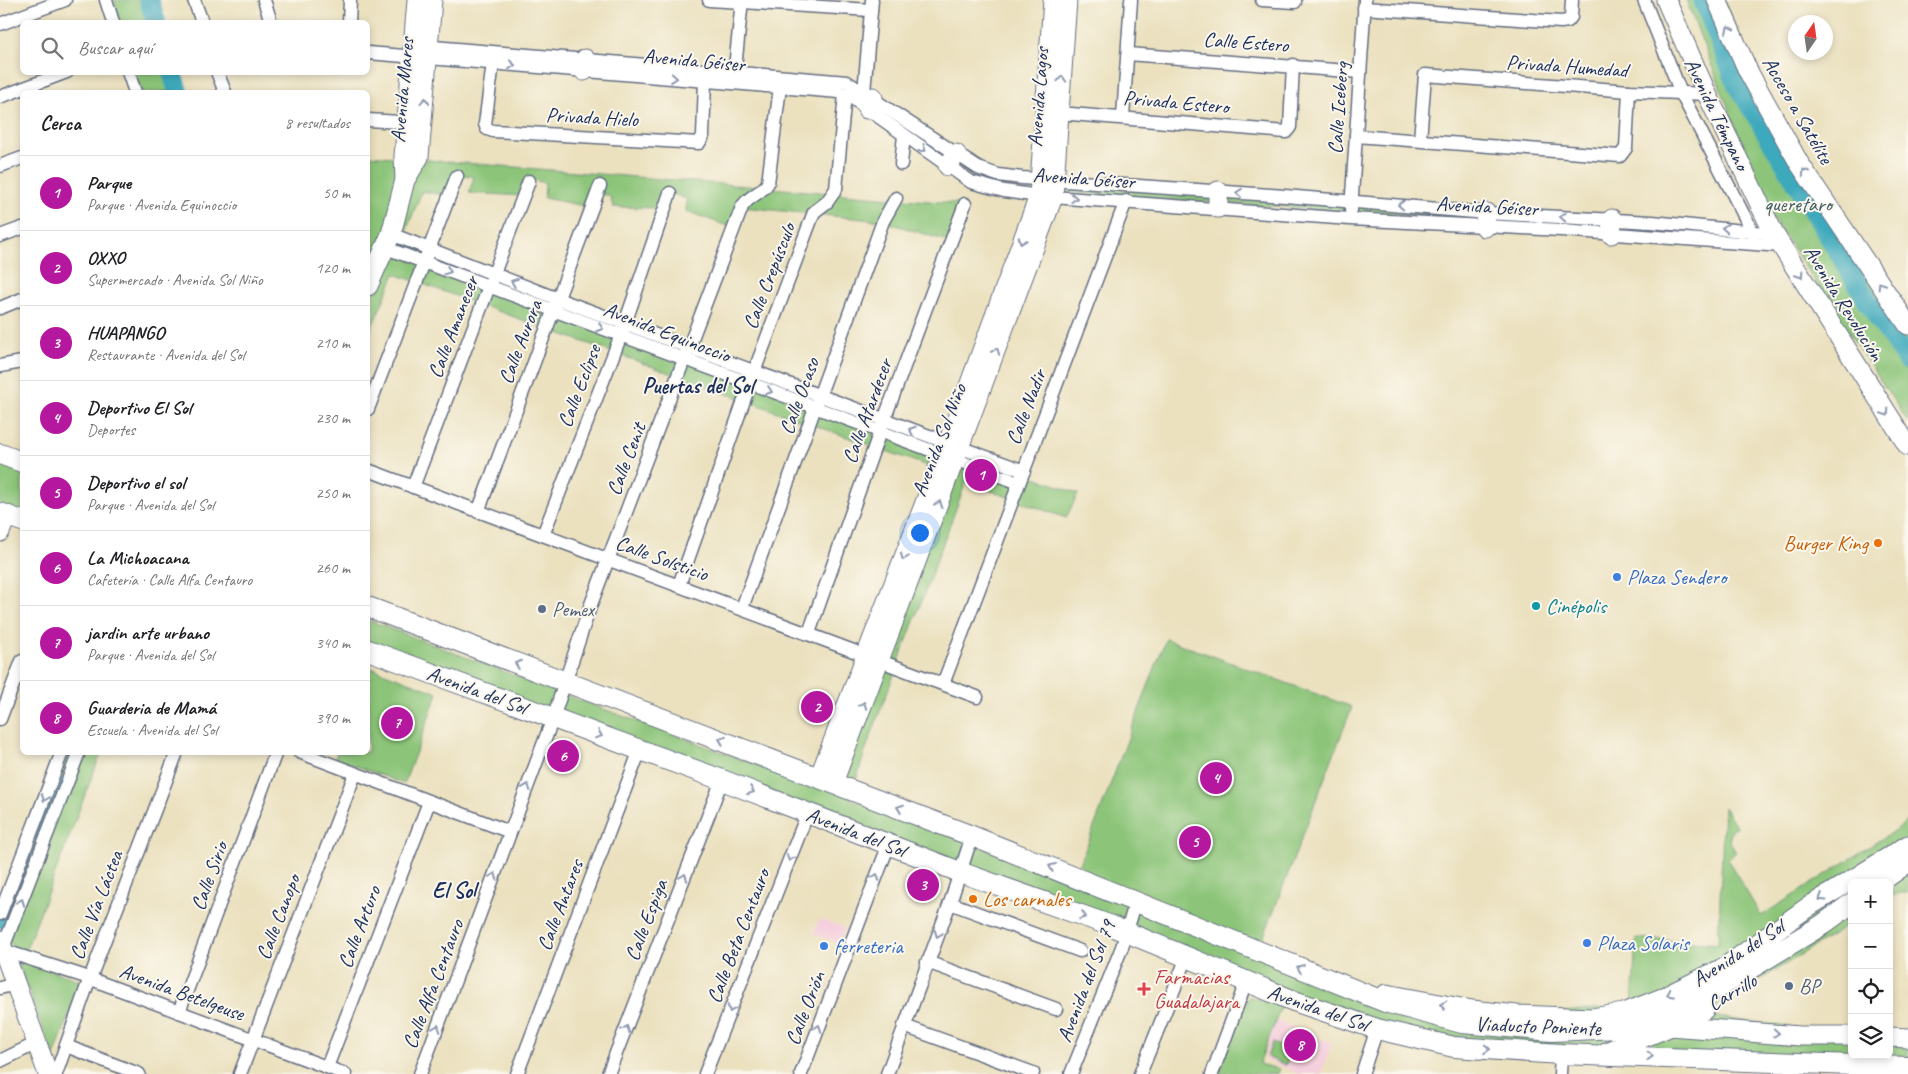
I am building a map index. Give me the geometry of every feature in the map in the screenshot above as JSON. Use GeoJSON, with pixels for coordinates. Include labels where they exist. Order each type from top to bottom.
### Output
{"type":"FeatureCollection","features":[{"type":"Feature","properties":{"kind":"main road"},"geometry":{"type":"LineString","coordinates":[[0,454],[20,461]]}},
{"type":"Feature","properties":{"kind":"main road","name":"Avenida del Sol"},"geometry":{"type":"LineString","coordinates":[[370,608],[972,836],[1346,984],[1385,1002],[1462,1023]]}},
{"type":"Feature","properties":{"kind":"main road","name":"Avenida del Sol"},"geometry":{"type":"LineString","coordinates":[[370,651],[808,812],[960,872],[1126,932],[1246,982],[1377,1029],[1454,1047],[1561,1054],[1602,1054],[1908,1067]]}},
{"type":"Feature","properties":{"kind":"main road"},"geometry":{"type":"LineString","coordinates":[[1885,879],[1908,862]]}},
{"type":"Feature","properties":{"kind":"main road"},"geometry":{"type":"LineString","coordinates":[[1893,883],[1908,873]]}},
{"type":"Feature","properties":{"kind":"main road","name":"Viaducto Poniente"},"geometry":{"type":"LineString","coordinates":[[1462,1023],[1552,1031],[1620,1028],[1656,1017],[1720,987],[1822,925],[1848,906]]}},
{"type":"Feature","properties":{"kind":"main road","name":"Carrillo"},"geometry":{"type":"LineString","coordinates":[[1602,1054],[1628,1041],[1670,1026],[1759,977],[1848,915]]}},
{"type":"Feature","properties":{"kind":"street"},"geometry":{"type":"LineString","coordinates":[[0,24],[65,0]]}},
{"type":"Feature","properties":{"kind":"street"},"geometry":{"type":"LineString","coordinates":[[106,0],[112,20]]}},
{"type":"Feature","properties":{"kind":"street"},"geometry":{"type":"LineString","coordinates":[[194,0],[201,20]]}},
{"type":"Feature","properties":{"kind":"street"},"geometry":{"type":"LineString","coordinates":[[264,0],[270,20]]}},
{"type":"Feature","properties":{"kind":"street"},"geometry":{"type":"LineString","coordinates":[[349,20],[350,0]]}},
{"type":"Feature","properties":{"kind":"street","name":"Avenida Mares"},"geometry":{"type":"LineString","coordinates":[[417,0],[421,51]]}},
{"type":"Feature","properties":{"kind":"street","name":"Avenida Mares"},"geometry":{"type":"LineString","coordinates":[[370,282],[388,241],[405,180],[404,156],[415,123],[421,51],[432,0]]}},
{"type":"Feature","properties":{"kind":"street"},"geometry":{"type":"LineString","coordinates":[[709,0],[872,5],[868,99]]}},
{"type":"Feature","properties":{"kind":"street","name":"Avenida Lagos"},"geometry":{"type":"LineString","coordinates":[[1047,189],[1059,113],[1057,39],[1053,0]]}},
{"type":"Feature","properties":{"kind":"street","name":"Avenida Lagos"},"geometry":{"type":"LineString","coordinates":[[1047,189],[1057,39],[1067,0]]}},
{"type":"Feature","properties":{"kind":"street"},"geometry":{"type":"LineString","coordinates":[[1123,117],[1131,0]]}},
{"type":"Feature","properties":{"kind":"street"},"geometry":{"type":"LineString","coordinates":[[1262,0],[1295,1]]}},
{"type":"Feature","properties":{"kind":"street"},"geometry":{"type":"LineString","coordinates":[[1364,4],[1431,6],[1568,21],[1571,17],[1572,0]]}},
{"type":"Feature","properties":{"kind":"street","name":"Avenida Témpano"},"geometry":{"type":"LineString","coordinates":[[1644,0],[1681,93],[1758,244]]}},
{"type":"Feature","properties":{"kind":"street","name":"Avenida Revolución"},"geometry":{"type":"LineString","coordinates":[[1666,0],[1706,94],[1778,240],[1908,446]]}},
{"type":"Feature","properties":{"kind":"street","name":"Acceso a Satélite"},"geometry":{"type":"LineString","coordinates":[[1717,0],[1748,71],[1799,163],[1833,212]]}},
{"type":"Feature","properties":{"kind":"street"},"geometry":{"type":"LineString","coordinates":[[734,78],[741,1]]}},
{"type":"Feature","properties":{"kind":"street","name":"Calle Iceberg"},"geometry":{"type":"LineString","coordinates":[[1350,219],[1364,4]]}},
{"type":"Feature","properties":{"kind":"street"},"geometry":{"type":"LineString","coordinates":[[370,53],[421,51]]}},
{"type":"Feature","properties":{"kind":"street","name":"Avenida Géiser"},"geometry":{"type":"LineString","coordinates":[[421,51],[493,63],[585,65],[705,80],[734,78],[780,87],[839,92],[868,99],[904,135],[952,160],[1047,189],[1126,201],[1352,201],[1485,220]]}},
{"type":"Feature","properties":{"kind":"street","name":"Avenida Géiser"},"geometry":{"type":"LineString","coordinates":[[421,51],[734,78],[847,82],[952,160]]}},
{"type":"Feature","properties":{"kind":"street","name":"Calle Estero"},"geometry":{"type":"LineString","coordinates":[[1128,54],[1293,65],[1360,72]]}},
{"type":"Feature","properties":{"kind":"street","name":"Privada Hielo"},"geometry":{"type":"LineString","coordinates":[[493,63],[485,124],[487,128],[493,131],[699,143],[703,136],[705,80]]}},
{"type":"Feature","properties":{"kind":"street","name":"Privada Estero"},"geometry":{"type":"LineString","coordinates":[[1059,113],[1286,132],[1289,130],[1293,65]]}},
{"type":"Feature","properties":{"kind":"street"},"geometry":{"type":"LineString","coordinates":[[0,97],[59,75]]}},
{"type":"Feature","properties":{"kind":"street"},"geometry":{"type":"LineString","coordinates":[[129,75],[134,90]]}},
{"type":"Feature","properties":{"kind":"street"},"geometry":{"type":"LineString","coordinates":[[219,75],[224,90]]}},
{"type":"Feature","properties":{"kind":"street","name":"Privada Humedad"},"geometry":{"type":"LineString","coordinates":[[1420,140],[1426,75],[1629,91],[1706,94]]}},
{"type":"Feature","properties":{"kind":"street","name":"Calle Cenit"},"geometry":{"type":"LineString","coordinates":[[564,682],[742,206],[764,189],[770,177],[780,87]]}},
{"type":"Feature","properties":{"kind":"street"},"geometry":{"type":"LineString","coordinates":[[1356,136],[1620,156],[1626,152],[1629,91]]}},
{"type":"Feature","properties":{"kind":"street","name":"Calle Crepúsculo"},"geometry":{"type":"LineString","coordinates":[[679,585],[754,372],[814,212],[830,198],[836,186],[842,143],[845,94]]}},
{"type":"Feature","properties":{"kind":"street"},"geometry":{"type":"LineString","coordinates":[[370,120],[415,123]]}},
{"type":"Feature","properties":{"kind":"street"},"geometry":{"type":"LineString","coordinates":[[900,164],[904,135]]}},
{"type":"Feature","properties":{"kind":"street"},"geometry":{"type":"LineString","coordinates":[[0,166],[20,159]]}},
{"type":"Feature","properties":{"kind":"street"},"geometry":{"type":"LineString","coordinates":[[370,404],[457,176]]}},
{"type":"Feature","properties":{"kind":"street","name":"Calle Amanecer"},"geometry":{"type":"LineString","coordinates":[[413,487],[529,181]]}},
{"type":"Feature","properties":{"kind":"street","name":"Calle Aurora"},"geometry":{"type":"LineString","coordinates":[[478,512],[600,186]]}},
{"type":"Feature","properties":{"kind":"street","name":"Avenida Géiser"},"geometry":{"type":"LineString","coordinates":[[1047,189],[1218,200],[1350,219],[1485,220],[1611,227],[1752,230],[1778,240]]}},
{"type":"Feature","properties":{"kind":"street","name":"Avenida Sol Niño"},"geometry":{"type":"LineString","coordinates":[[826,780],[952,451],[1047,189]]}},
{"type":"Feature","properties":{"kind":"street","name":"Calle Eclipse"},"geometry":{"type":"LineString","coordinates":[[543,535],[622,329],[670,193]]}},
{"type":"Feature","properties":{"kind":"street","name":"Calle Ocaso"},"geometry":{"type":"LineString","coordinates":[[742,608],[883,221],[896,198]]}},
{"type":"Feature","properties":{"kind":"street","name":"Calle Nadir"},"geometry":{"type":"LineString","coordinates":[[943,684],[1126,201]]}},
{"type":"Feature","properties":{"kind":"street","name":"Calle Atardecer"},"geometry":{"type":"LineString","coordinates":[[809,634],[882,425],[964,204]]}},
{"type":"Feature","properties":{"kind":"street","name":"Avenida Revolución"},"geometry":{"type":"LineString","coordinates":[[1833,212],[1908,326]]}},
{"type":"Feature","properties":{"kind":"street","name":"Avenida Géiser"},"geometry":{"type":"LineString","coordinates":[[1611,227],[1758,244],[1778,240]]}},
{"type":"Feature","properties":{"kind":"street"},"geometry":{"type":"LineString","coordinates":[[0,236],[20,229]]}},
{"type":"Feature","properties":{"kind":"street","name":"Avenida Equinoccio"},"geometry":{"type":"LineString","coordinates":[[388,241],[686,353],[754,372],[818,402],[1022,477]]}},
{"type":"Feature","properties":{"kind":"street"},"geometry":{"type":"LineString","coordinates":[[0,308],[20,300]]}},
{"type":"Feature","properties":{"kind":"street","name":"Avenida Equinoccio"},"geometry":{"type":"LineString","coordinates":[[686,353],[750,385],[818,402]]}},
{"type":"Feature","properties":{"kind":"street"},"geometry":{"type":"LineString","coordinates":[[0,366],[20,362]]}},
{"type":"Feature","properties":{"kind":"street","name":"Calle Solsticio"},"geometry":{"type":"LineString","coordinates":[[370,471],[977,697]]}},
{"type":"Feature","properties":{"kind":"street"},"geometry":{"type":"LineString","coordinates":[[0,719],[20,665]]}},
{"type":"Feature","properties":{"kind":"street","name":"Calle Alfa Centauro"},"geometry":{"type":"LineString","coordinates":[[420,1074],[553,718],[564,682]]}},
{"type":"Feature","properties":{"kind":"street","name":"Calle Antares"},"geometry":{"type":"LineString","coordinates":[[517,1074],[640,750]]}},
{"type":"Feature","properties":{"kind":"street"},"geometry":{"type":"LineString","coordinates":[[0,914],[61,755]]}},
{"type":"Feature","properties":{"kind":"street"},"geometry":{"type":"LineString","coordinates":[[48,1074],[37,1043],[7,986],[2,946],[77,755]]}},
{"type":"Feature","properties":{"kind":"street","name":"Calle Vía Láctea"},"geometry":{"type":"LineString","coordinates":[[56,1074],[90,979],[176,755]]}},
{"type":"Feature","properties":{"kind":"street","name":"Calle Sirio"},"geometry":{"type":"LineString","coordinates":[[179,1012],[275,755]]}},
{"type":"Feature","properties":{"kind":"street"},"geometry":{"type":"LineString","coordinates":[[306,755],[510,832]]}},
{"type":"Feature","properties":{"kind":"street","name":"Calle Canopo"},"geometry":{"type":"LineString","coordinates":[[240,1074],[355,774]]}},
{"type":"Feature","properties":{"kind":"street","name":"Calle Espiga"},"geometry":{"type":"LineString","coordinates":[[608,1074],[722,780]]}},
{"type":"Feature","properties":{"kind":"street","name":"Calle Arturo"},"geometry":{"type":"LineString","coordinates":[[327,1067],[429,802]]}},
{"type":"Feature","properties":{"kind":"street","name":"Calle Beta Centauro"},"geometry":{"type":"LineString","coordinates":[[705,1074],[808,812]]}},
{"type":"Feature","properties":{"kind":"street"},"geometry":{"type":"LineString","coordinates":[[887,1074],[972,836]]}},
{"type":"Feature","properties":{"kind":"street","name":"Calle Orión"},"geometry":{"type":"LineString","coordinates":[[801,1074],[889,844]]}},
{"type":"Feature","properties":{"kind":"street","name":"Avenida del Sol"},"geometry":{"type":"LineString","coordinates":[[1346,984],[1389,995],[1481,1011],[1592,1018],[1624,1013],[1662,998],[1725,967],[1808,907],[1908,845]]}},
{"type":"Feature","properties":{"kind":"street","name":"Avenida del Sol 79"},"geometry":{"type":"LineString","coordinates":[[1071,1074],[1126,932],[1136,901]]}},
{"type":"Feature","properties":{"kind":"street"},"geometry":{"type":"LineString","coordinates":[[950,902],[1080,950]]}},
{"type":"Feature","properties":{"kind":"street","name":"Avenida Betelgeuse"},"geometry":{"type":"LineString","coordinates":[[2,946],[345,1074]]}},
{"type":"Feature","properties":{"kind":"street"},"geometry":{"type":"LineString","coordinates":[[1140,1074],[1187,958]]}},
{"type":"Feature","properties":{"kind":"street"},"geometry":{"type":"LineString","coordinates":[[927,962],[1056,1009]]}},
{"type":"Feature","properties":{"kind":"street"},"geometry":{"type":"LineString","coordinates":[[1212,1074],[1246,982]]}},
{"type":"Feature","properties":{"kind":"street"},"geometry":{"type":"LineString","coordinates":[[904,1026],[1033,1074]]}},
{"type":"Feature","properties":{"kind":"street"},"geometry":{"type":"LineString","coordinates":[[1670,1026],[1800,1036],[1848,1036]]}},
{"type":"Feature","properties":{"kind":"street"},"geometry":{"type":"LineString","coordinates":[[1362,1074],[1377,1029]]}},
{"type":"Feature","properties":{"kind":"street"},"geometry":{"type":"LineString","coordinates":[[1893,1037],[1908,1038]]}},
{"type":"Feature","properties":{"kind":"street"},"geometry":{"type":"LineString","coordinates":[[0,1061],[37,1043]]}},
{"type":"Feature","properties":{"kind":"street"},"geometry":{"type":"LineString","coordinates":[[66,1046],[139,1074]]}},
{"type":"Feature","properties":{"kind":"street"},"geometry":{"type":"LineString","coordinates":[[1560,1074],[1561,1054]]}},
{"type":"Feature","properties":{"kind":"shaded area"},"geometry":{"type":"Polygon","coordinates":[[[819,919],[845,928],[840,944],[814,934],[819,919]]]}},
{"type":"Feature","properties":{"kind":"shaded area"},"geometry":{"type":"Polygon","coordinates":[[[1275,1020],[1332,1043],[1321,1074],[1299,1074],[1264,1059],[1275,1020]]]}},
{"type":"Feature","properties":{"kind":"green space"},"geometry":{"type":"Polygon","coordinates":[[[114,0],[152,0],[158,20],[119,20],[114,0]]]}},
{"type":"Feature","properties":{"kind":"green space","name":"queretaro"},"geometry":{"type":"Polygon","coordinates":[[[1686,0],[1725,0],[1755,82],[1908,322],[1908,422],[1770,214],[1686,0]]]}},
{"type":"Feature","properties":{"kind":"green space"},"geometry":{"type":"Polygon","coordinates":[[[136,75],[178,75],[182,90],[140,90],[136,75]]]}},
{"type":"Feature","properties":{"kind":"green space"},"geometry":{"type":"Polygon","coordinates":[[[370,155],[965,204],[950,242],[883,221],[742,207],[733,228],[686,211],[687,199],[670,193],[665,208],[613,207],[610,196],[598,193],[589,207],[544,198],[545,183],[534,180],[524,196],[469,193],[474,177],[459,174],[450,196],[422,191],[403,239],[948,443],[1056,159],[957,446],[1078,494],[1066,518],[966,482],[866,749],[850,799],[1073,882],[1166,639],[1352,707],[1259,949],[1409,1007],[1504,1017],[1632,1006],[1636,938],[1718,944],[1724,807],[1737,827],[1732,829],[1729,841],[1736,852],[1728,860],[1761,916],[1900,827],[1908,819],[1908,893],[1899,893],[1893,897],[1893,879],[1848,879],[1848,925],[1703,1015],[1848,1035],[1848,1059],[1893,1059],[1893,1041],[1908,1043],[1908,1065],[1596,1053],[1393,1030],[370,645],[370,621],[576,699],[815,786],[933,468],[395,274],[370,331],[370,155]]]}},
{"type":"Feature","properties":{"kind":"green space"},"geometry":{"type":"Polygon","coordinates":[[[1063,185],[1713,230],[1713,238],[1459,218],[1062,193],[1063,185]]]}},
{"type":"Feature","properties":{"kind":"green space"},"geometry":{"type":"Polygon","coordinates":[[[0,463],[20,470],[20,514],[0,506],[0,463]]]}},
{"type":"Feature","properties":{"kind":"green space"},"geometry":{"type":"Polygon","coordinates":[[[370,667],[438,693],[404,784],[335,758],[336,755],[370,755],[370,667]]]}},
{"type":"Feature","properties":{"kind":"green space"},"geometry":{"type":"Polygon","coordinates":[[[61,755],[100,755],[22,960],[81,981],[54,1057],[12,948],[4,918],[61,755]]]}},
{"type":"Feature","properties":{"kind":"green space"},"geometry":{"type":"Polygon","coordinates":[[[1249,996],[1281,1007],[1259,1064],[1279,1069],[1277,1074],[1217,1074],[1249,996]]]}},
{"type":"Feature","properties":{"kind":"green space"},"geometry":{"type":"Polygon","coordinates":[[[1272,1043],[1291,1050],[1286,1065],[1267,1057],[1272,1043]]]}},
{"type":"Feature","properties":{"kind":"waterway"},"geometry":{"type":"LineString","coordinates":[[149,0],[155,20]]}},
{"type":"Feature","properties":{"kind":"waterway"},"geometry":{"type":"LineString","coordinates":[[1703,0],[1737,84],[1880,321],[1908,361]]}},
{"type":"Feature","properties":{"kind":"waterway"},"geometry":{"type":"LineString","coordinates":[[173,75],[177,90]]}},
{"type":"Feature","properties":{"kind":"waterway"},"geometry":{"type":"LineString","coordinates":[[5,920],[55,787]]}},
{"type":"Feature","properties":{"kind":"place","name":"Parque"},"geometry":{"type":"Point","coordinates":[981,475]}},
{"type":"Feature","properties":{"kind":"place","name":"Burger King"},"geometry":{"type":"Point","coordinates":[1878,543]}},
{"type":"Feature","properties":{"kind":"place","name":"Plaza Sendero"},"geometry":{"type":"Point","coordinates":[1617,577]}},
{"type":"Feature","properties":{"kind":"place","name":"Cinépolis"},"geometry":{"type":"Point","coordinates":[1536,606]}},
{"type":"Feature","properties":{"kind":"place","name":"Pemex"},"geometry":{"type":"Point","coordinates":[542,609]}},
{"type":"Feature","properties":{"kind":"place","name":"OXXO"},"geometry":{"type":"Point","coordinates":[817,707]}},
{"type":"Feature","properties":{"kind":"place","name":"jardin arte urbano"},"geometry":{"type":"Point","coordinates":[397,723]}},
{"type":"Feature","properties":{"kind":"place","name":"La Michoacana"},"geometry":{"type":"Point","coordinates":[563,756]}},
{"type":"Feature","properties":{"kind":"place","name":"Deportivo El Sol"},"geometry":{"type":"Point","coordinates":[1216,778]}},
{"type":"Feature","properties":{"kind":"place","name":"Deportivo el sol"},"geometry":{"type":"Point","coordinates":[1195,842]}},
{"type":"Feature","properties":{"kind":"place","name":"HUAPANGO"},"geometry":{"type":"Point","coordinates":[923,885]}},
{"type":"Feature","properties":{"kind":"place","name":"Los carnales"},"geometry":{"type":"Point","coordinates":[973,899]}},
{"type":"Feature","properties":{"kind":"place","name":"Plaza Solaris"},"geometry":{"type":"Point","coordinates":[1587,943]}},
{"type":"Feature","properties":{"kind":"place","name":"ferreteria"},"geometry":{"type":"Point","coordinates":[824,946]}},
{"type":"Feature","properties":{"kind":"place","name":"BP"},"geometry":{"type":"Point","coordinates":[1789,986]}},
{"type":"Feature","properties":{"kind":"place","name":"Farmacias Guadalajara"},"geometry":{"type":"Point","coordinates":[1144,989]}},
{"type":"Feature","properties":{"kind":"place","name":"Guarderia de Mamá"},"geometry":{"type":"Point","coordinates":[1300,1045]}},
{"type":"Feature","properties":{"kind":"district","name":"Puertas del Sol"},"geometry":{"type":"Point","coordinates":[698,386]}},
{"type":"Feature","properties":{"kind":"district","name":"El Sol"},"geometry":{"type":"Point","coordinates":[454,891]}}]}
